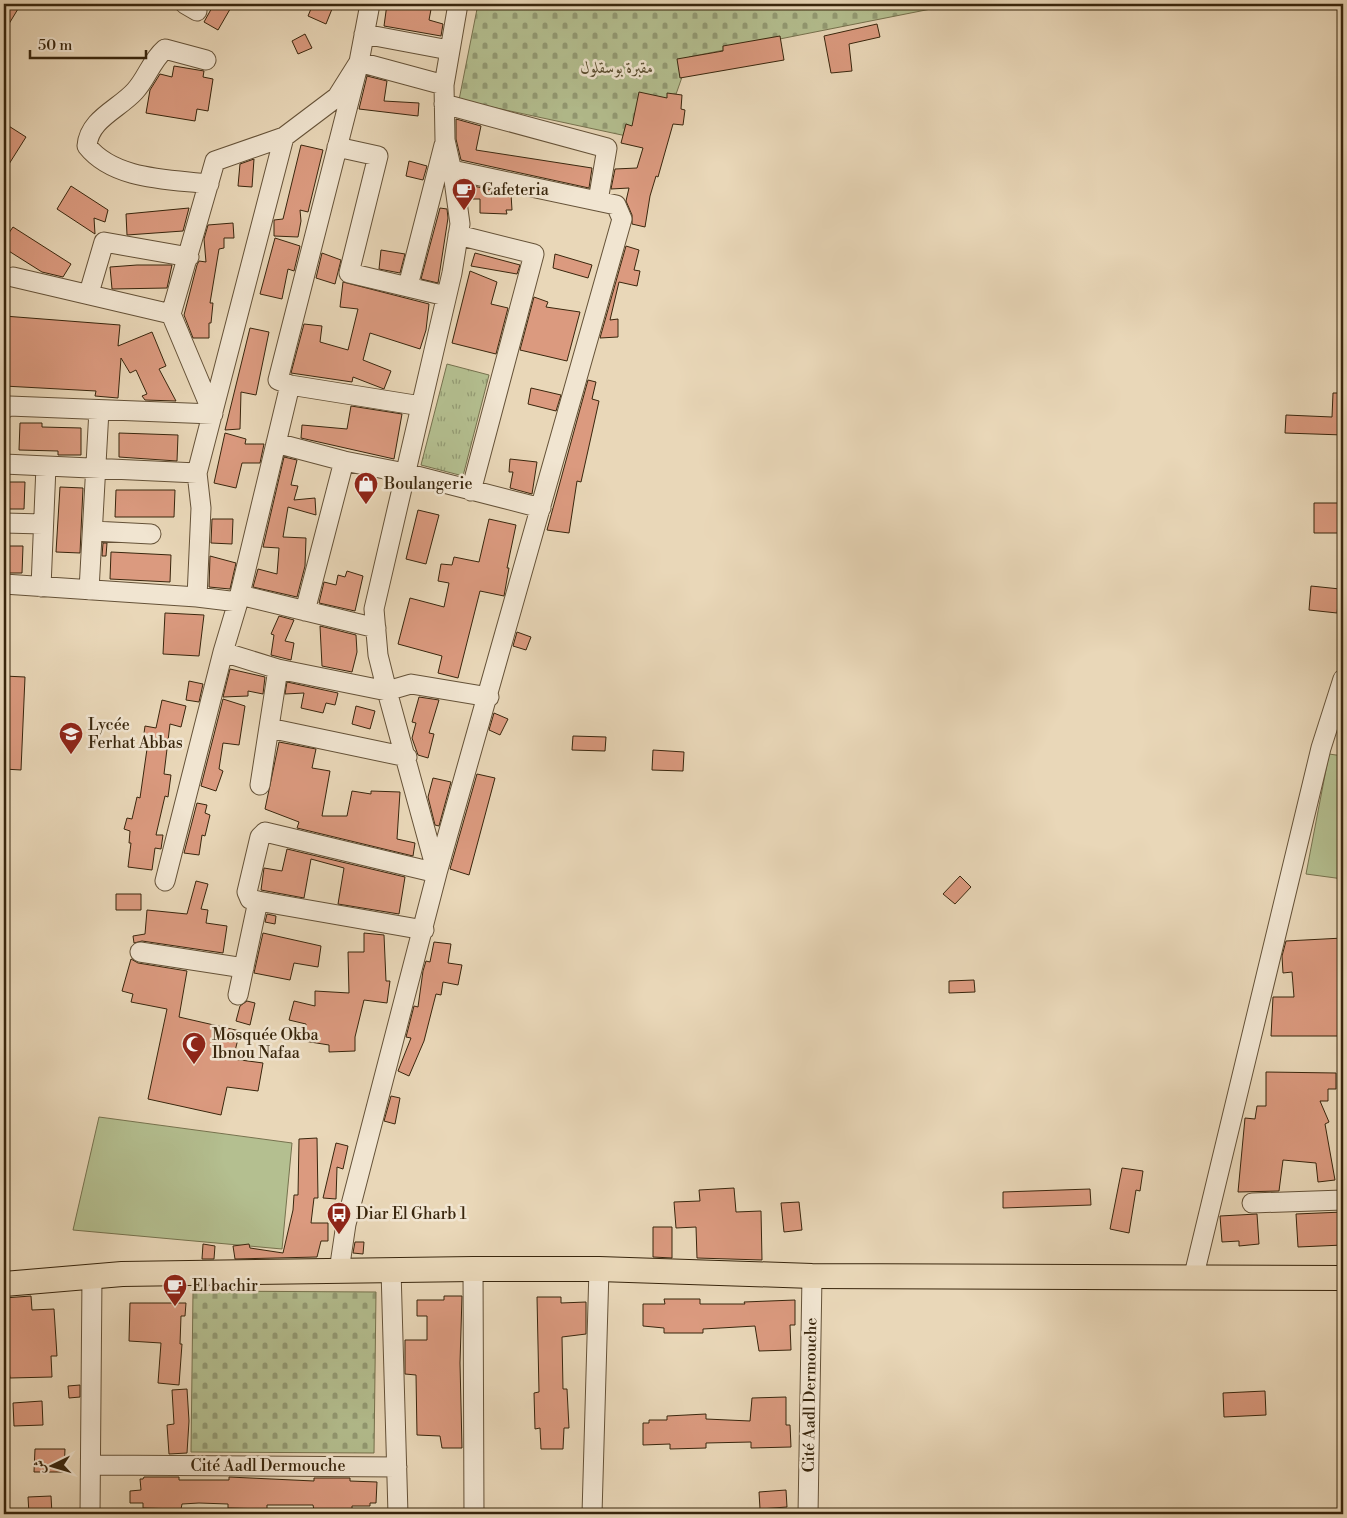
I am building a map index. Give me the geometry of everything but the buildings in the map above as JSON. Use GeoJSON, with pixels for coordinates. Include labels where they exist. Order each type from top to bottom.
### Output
{"type":"FeatureCollection","features":[{"type":"Feature","properties":{"kind":"main road"},"geometry":{"type":"LineString","coordinates":[[4,1284],[92,1276],[473,1269],[599,1269],[812,1276],[1193,1279],[1343,1278]]}},
{"type":"Feature","properties":{"kind":"street"},"geometry":{"type":"LineString","coordinates":[[370,4],[359,62],[278,380],[290,384],[421,406]]}},
{"type":"Feature","properties":{"kind":"street"},"geometry":{"type":"LineString","coordinates":[[437,873],[378,655],[374,609],[446,296],[460,224],[452,170],[445,140],[444,104],[444,84],[458,4]]}},
{"type":"Feature","properties":{"kind":"street"},"geometry":{"type":"LineString","coordinates":[[364,34],[449,50]]}},
{"type":"Feature","properties":{"kind":"street"},"geometry":{"type":"LineString","coordinates":[[206,60],[164,49],[157,55],[136,91],[95,125],[88,137],[87,146],[96,157],[135,175],[209,184]]}},
{"type":"Feature","properties":{"kind":"street"},"geometry":{"type":"LineString","coordinates":[[359,62],[444,84]]}},
{"type":"Feature","properties":{"kind":"street"},"geometry":{"type":"LineString","coordinates":[[212,414],[171,314],[189,257],[215,161],[284,137],[337,97],[359,62]]}},
{"type":"Feature","properties":{"kind":"street"},"geometry":{"type":"LineString","coordinates":[[444,104],[607,148],[598,201]]}},
{"type":"Feature","properties":{"kind":"street"},"geometry":{"type":"LineString","coordinates":[[197,597],[200,508],[198,472],[284,137]]}},
{"type":"Feature","properties":{"kind":"street"},"geometry":{"type":"LineString","coordinates":[[408,286],[445,140]]}},
{"type":"Feature","properties":{"kind":"street"},"geometry":{"type":"LineString","coordinates":[[337,147],[378,156],[350,273],[446,296]]}},
{"type":"Feature","properties":{"kind":"street"},"geometry":{"type":"LineString","coordinates":[[339,1271],[346,1224],[424,930],[437,873],[489,697],[622,219],[616,205],[452,170]]}},
{"type":"Feature","properties":{"kind":"street"},"geometry":{"type":"LineString","coordinates":[[458,235],[534,254],[471,491]]}},
{"type":"Feature","properties":{"kind":"street"},"geometry":{"type":"LineString","coordinates":[[89,293],[104,242],[189,257]]}},
{"type":"Feature","properties":{"kind":"street"},"geometry":{"type":"LineString","coordinates":[[7,280],[89,293],[171,314]]}},
{"type":"Feature","properties":{"kind":"street"},"geometry":{"type":"LineString","coordinates":[[165,881],[223,652],[239,598],[290,384]]}},
{"type":"Feature","properties":{"kind":"street"},"geometry":{"type":"LineString","coordinates":[[4,409],[10,406],[212,414]]}},
{"type":"Feature","properties":{"kind":"street"},"geometry":{"type":"LineString","coordinates":[[90,590],[98,410]]}},
{"type":"Feature","properties":{"kind":"street"},"geometry":{"type":"LineString","coordinates":[[276,443],[344,461],[405,472],[541,508]]}},
{"type":"Feature","properties":{"kind":"street"},"geometry":{"type":"LineString","coordinates":[[305,611],[344,461]]}},
{"type":"Feature","properties":{"kind":"street"},"geometry":{"type":"LineString","coordinates":[[4,464],[198,472]]}},
{"type":"Feature","properties":{"kind":"street"},"geometry":{"type":"LineString","coordinates":[[40,587],[46,466]]}},
{"type":"Feature","properties":{"kind":"street"},"geometry":{"type":"LineString","coordinates":[[4,523],[43,524]]}},
{"type":"Feature","properties":{"kind":"street"},"geometry":{"type":"LineString","coordinates":[[93,531],[151,534]]}},
{"type":"Feature","properties":{"kind":"street"},"geometry":{"type":"LineString","coordinates":[[4,584],[239,598],[376,628]]}},
{"type":"Feature","properties":{"kind":"street"},"geometry":{"type":"LineString","coordinates":[[223,652],[278,669],[387,691],[411,684],[489,697]]}},
{"type":"Feature","properties":{"kind":"street"},"geometry":{"type":"LineString","coordinates":[[260,785],[278,669]]}},
{"type":"Feature","properties":{"kind":"street"},"geometry":{"type":"LineString","coordinates":[[1193,1279],[1321,748],[1343,679]]}},
{"type":"Feature","properties":{"kind":"street"},"geometry":{"type":"LineString","coordinates":[[269,728],[407,757]]}},
{"type":"Feature","properties":{"kind":"street"},"geometry":{"type":"LineString","coordinates":[[424,930],[258,901],[250,898],[246,892],[260,837],[265,832],[437,873]]}},
{"type":"Feature","properties":{"kind":"street"},"geometry":{"type":"LineString","coordinates":[[238,995],[258,901]]}},
{"type":"Feature","properties":{"kind":"street"},"geometry":{"type":"LineString","coordinates":[[140,952],[244,968]]}},
{"type":"Feature","properties":{"kind":"street"},"geometry":{"type":"LineString","coordinates":[[1252,1203],[1343,1200]]}},
{"type":"Feature","properties":{"kind":"street"},"geometry":{"type":"LineString","coordinates":[[473,1269],[474,1514]]}},
{"type":"Feature","properties":{"kind":"street"},"geometry":{"type":"LineString","coordinates":[[592,1514],[599,1269]]}},
{"type":"Feature","properties":{"kind":"street"},"geometry":{"type":"LineString","coordinates":[[391,1270],[398,1514]]}},
{"type":"Feature","properties":{"kind":"street"},"geometry":{"type":"LineString","coordinates":[[90,1514],[92,1465],[92,1276]]}},
{"type":"Feature","properties":{"kind":"street","name":"Cité Aadl Dermouche"},"geometry":{"type":"LineString","coordinates":[[808,1514],[812,1276]]}},
{"type":"Feature","properties":{"kind":"street","name":"Cité Aadl Dermouche"},"geometry":{"type":"LineString","coordinates":[[92,1465],[397,1467]]}},
{"type":"Feature","properties":{"kind":"green space","name":"مقبرة بوسقلول"},"geometry":{"type":"Polygon","coordinates":[[[478,4],[956,4],[689,57],[659,143],[459,100],[478,4]]]}},
{"type":"Feature","properties":{"kind":"green space"},"geometry":{"type":"Polygon","coordinates":[[[447,364],[489,375],[463,476],[421,465],[447,364]]]}},
{"type":"Feature","properties":{"kind":"green space"},"geometry":{"type":"Polygon","coordinates":[[[1329,754],[1343,756],[1343,879],[1306,874],[1329,754]]]}},
{"type":"Feature","properties":{"kind":"green space"},"geometry":{"type":"Polygon","coordinates":[[[99,1117],[292,1143],[282,1249],[73,1230],[99,1117]]]}},
{"type":"Feature","properties":{"kind":"green space"},"geometry":{"type":"Polygon","coordinates":[[[193,1291],[376,1292],[374,1453],[191,1452],[193,1291]]]}},
{"type":"Feature","properties":{"kind":"place","name":"Cafeteria"},"geometry":{"type":"Point","coordinates":[464,211]}},
{"type":"Feature","properties":{"kind":"place","name":"Boulangerie"},"geometry":{"type":"Point","coordinates":[366,505]}},
{"type":"Feature","properties":{"kind":"place","name":"Lycée Ferhat Abbas"},"geometry":{"type":"Point","coordinates":[71,755]}},
{"type":"Feature","properties":{"kind":"place","name":"Mosquée Okba Ibnou Nafaa"},"geometry":{"type":"Point","coordinates":[194,1065]}},
{"type":"Feature","properties":{"kind":"place","name":"Diar El Gharb 1"},"geometry":{"type":"Point","coordinates":[339,1235]}},
{"type":"Feature","properties":{"kind":"place","name":"El bachir"},"geometry":{"type":"Point","coordinates":[175,1307]}}]}
